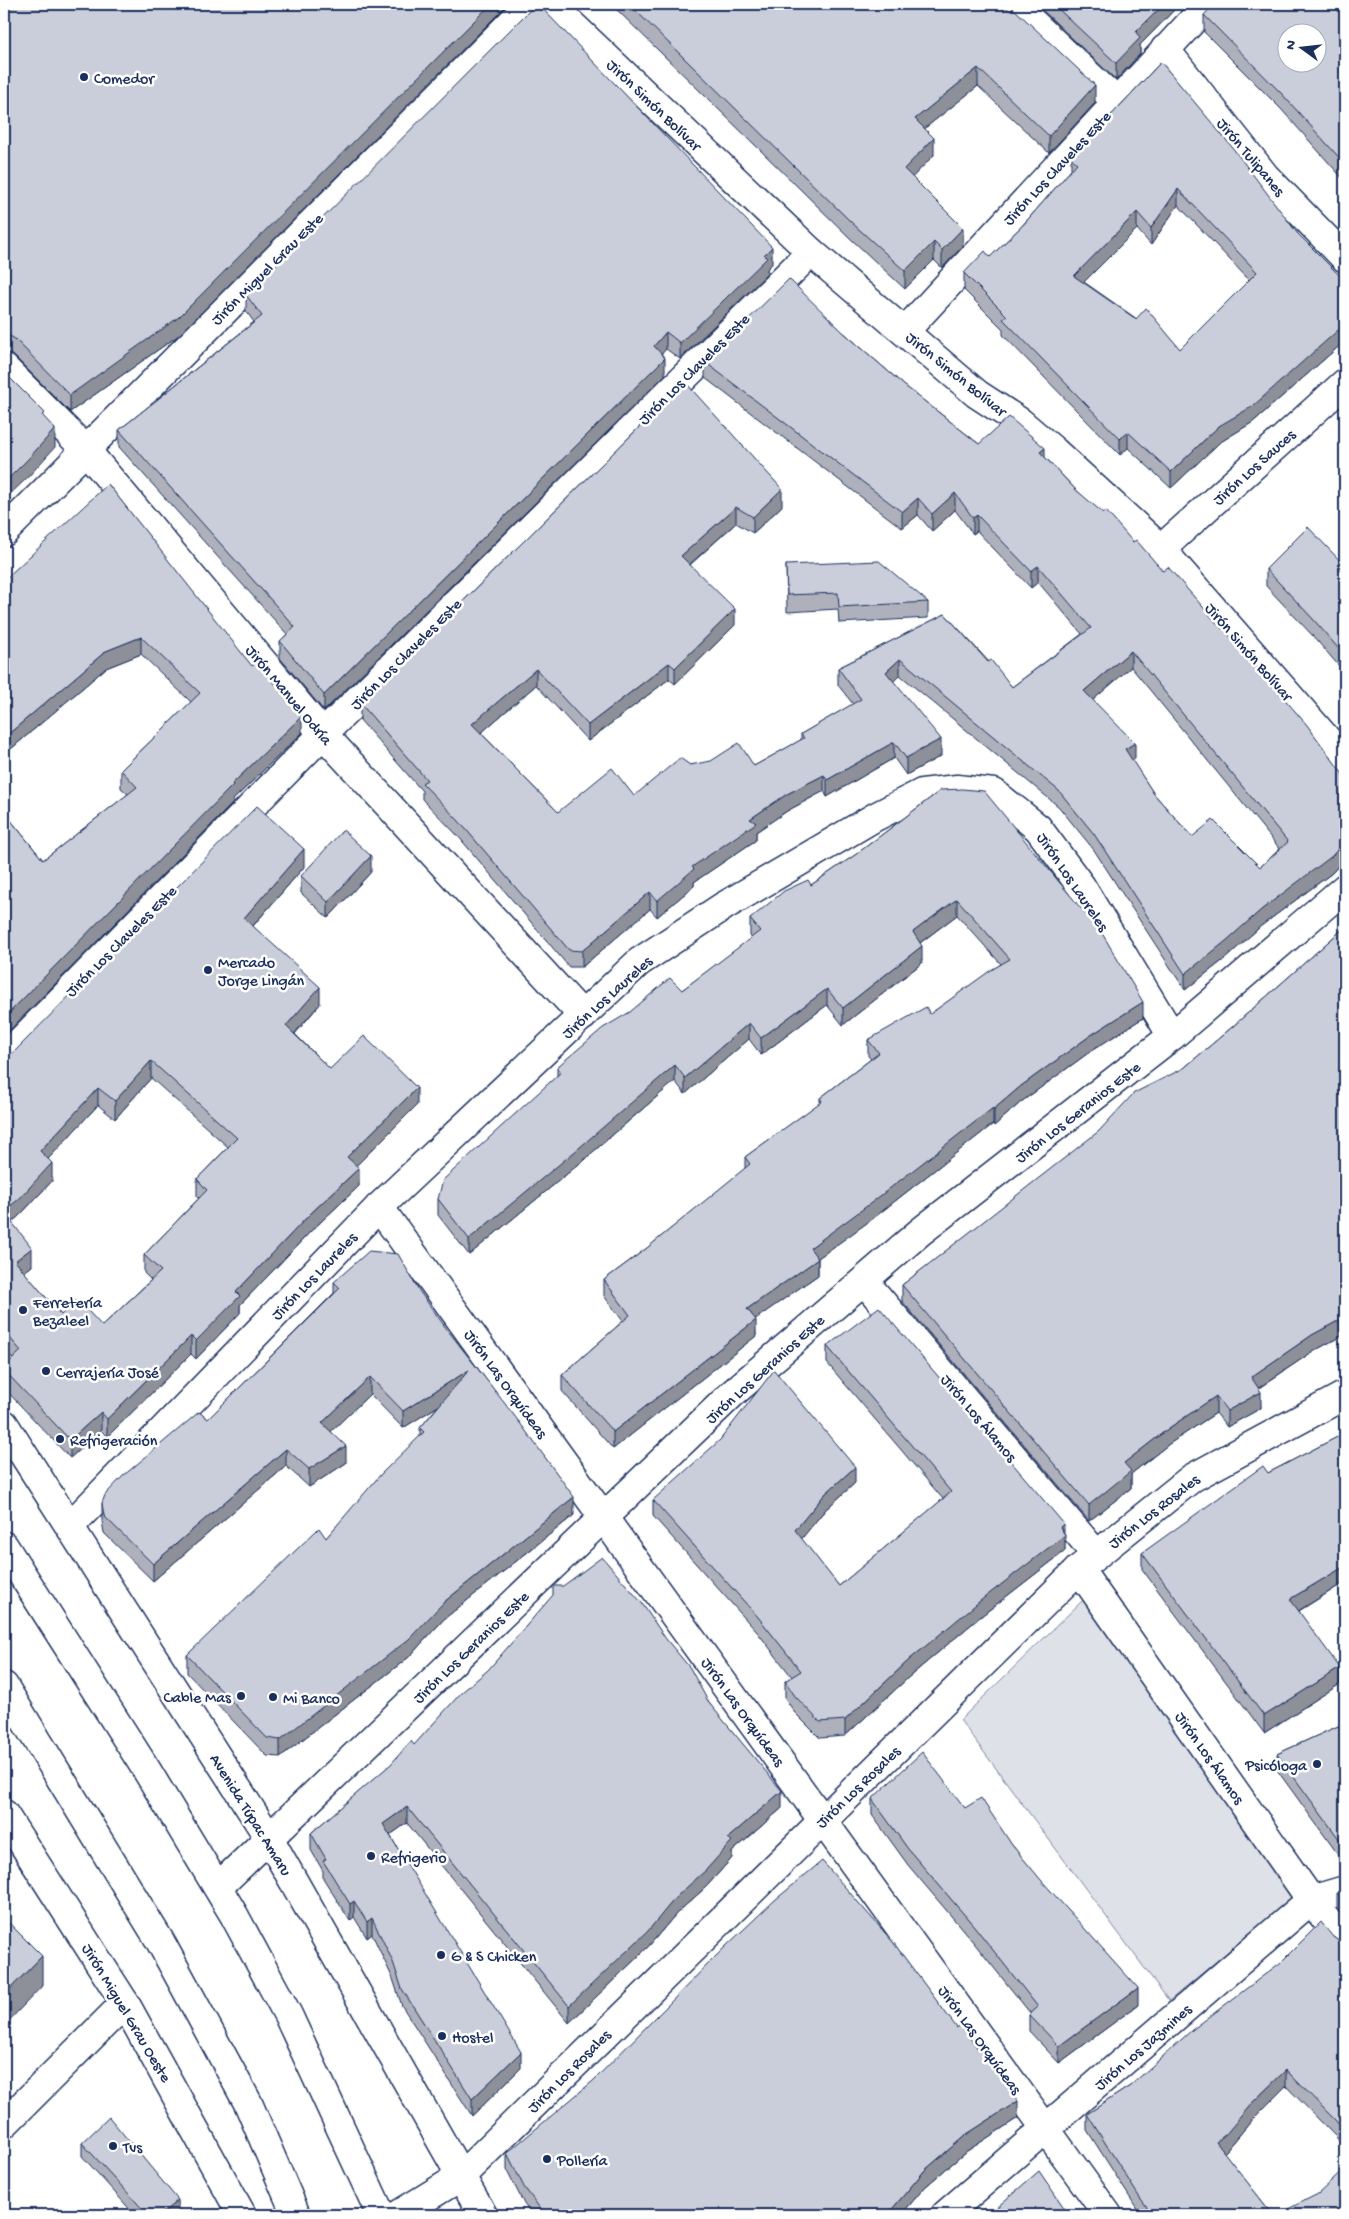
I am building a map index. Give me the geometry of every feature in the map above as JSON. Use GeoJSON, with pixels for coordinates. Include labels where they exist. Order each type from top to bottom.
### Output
{"type":"FeatureCollection","features":[{"type":"Feature","properties":{"kind":"main road","name":"Jirón Miguel Grau Este"},"geometry":{"type":"LineString","coordinates":[[4,532],[530,4]]}},
{"type":"Feature","properties":{"kind":"main road","name":"Jirón Simón Bolívar"},"geometry":{"type":"LineString","coordinates":[[550,4],[811,252],[977,394],[1020,422],[1161,549],[1345,760]]}},
{"type":"Feature","properties":{"kind":"main road"},"geometry":{"type":"LineString","coordinates":[[1013,4],[1117,102]]}},
{"type":"Feature","properties":{"kind":"main road","name":"Jirón Los Claveles Este"},"geometry":{"type":"LineString","coordinates":[[905,331],[1208,4]]}},
{"type":"Feature","properties":{"kind":"main road","name":"Jirón Tulipanes"},"geometry":{"type":"LineString","coordinates":[[1165,49],[1265,176],[1345,258]]}},
{"type":"Feature","properties":{"kind":"main road","name":"Jirón Los Claveles Este"},"geometry":{"type":"LineString","coordinates":[[4,1058],[323,734],[811,252]]}},
{"type":"Feature","properties":{"kind":"main road","name":"Jirón Manuel Odría"},"geometry":{"type":"LineString","coordinates":[[4,368],[85,449],[323,734],[583,1016]]}},
{"type":"Feature","properties":{"kind":"main road","name":"Jirón Los Sauces"},"geometry":{"type":"LineString","coordinates":[[1161,549],[1345,383]]}},
{"type":"Feature","properties":{"kind":"main road","name":"Jirón Los Laureles"},"geometry":{"type":"LineString","coordinates":[[70,1526],[379,1206],[639,962],[724,906],[875,817],[922,793],[957,789],[994,792],[1038,828],[1081,886],[1172,1036]]}},
{"type":"Feature","properties":{"kind":"main road","name":"Jirón Los Geranios Este"},"geometry":{"type":"LineString","coordinates":[[218,1887],[733,1393],[920,1232],[1172,1036],[1345,888]]}},
{"type":"Feature","properties":{"kind":"main road","name":"Jirón Las Orquídeas"},"geometry":{"type":"LineString","coordinates":[[379,1206],[1108,2215]]}},
{"type":"Feature","properties":{"kind":"main road","name":"Jirón Los Álamos"},"geometry":{"type":"LineString","coordinates":[[864,1280],[1088,1562],[1311,1900],[1345,1944]]}},
{"type":"Feature","properties":{"kind":"main road","name":"Jirón Los Rosales"},"geometry":{"type":"LineString","coordinates":[[398,2215],[460,2177],[1088,1562],[1192,1478],[1345,1395]]}},
{"type":"Feature","properties":{"kind":"main road","name":"Avenida Túpac Amaru"},"geometry":{"type":"LineString","coordinates":[[4,1424],[269,1838],[483,2215]]}},
{"type":"Feature","properties":{"kind":"main road"},"geometry":{"type":"LineString","coordinates":[[4,1546],[146,1769],[218,1887],[288,2016],[381,2215]]}},
{"type":"Feature","properties":{"kind":"main road"},"geometry":{"type":"LineString","coordinates":[[4,1686],[160,1941],[248,2103],[296,2215]]}},
{"type":"Feature","properties":{"kind":"main road","name":"Jirón Miguel Grau Oeste"},"geometry":{"type":"LineString","coordinates":[[4,1814],[125,2003],[242,2215]]}},
{"type":"Feature","properties":{"kind":"main road","name":"Jirón Los Jazmines"},"geometry":{"type":"LineString","coordinates":[[946,2215],[1311,1900],[1345,1890]]}},
{"type":"Feature","properties":{"kind":"main road"},"geometry":{"type":"LineString","coordinates":[[4,2124],[125,2003]]}},
{"type":"Feature","properties":{"kind":"shaded area"},"geometry":{"type":"Polygon","coordinates":[[[1084,1599],[1294,1896],[1169,2001],[960,1720],[1084,1599]]]}},
{"type":"Feature","properties":{"kind":"building"},"geometry":{"type":"Polygon","coordinates":[[[4,4],[491,4],[179,317],[70,395],[15,339],[4,335],[4,4]]]}},
{"type":"Feature","properties":{"kind":"building"},"geometry":{"type":"Polygon","coordinates":[[[536,4],[772,247],[764,255],[767,258],[680,343],[666,332],[654,346],[665,358],[324,695],[280,641],[295,627],[119,430],[262,316],[246,295],[536,4]]]}},
{"type":"Feature","properties":{"kind":"building"},"geometry":{"type":"Polygon","coordinates":[[[629,4],[1002,4],[1010,11],[1013,8],[1095,85],[1049,136],[978,68],[915,119],[934,138],[904,169],[963,228],[942,250],[934,242],[905,271],[851,222],[629,4]]]}},
{"type":"Feature","properties":{"kind":"building"},"geometry":{"type":"Polygon","coordinates":[[[1053,4],[1164,4],[1136,32],[1140,38],[1116,63],[1053,4]]]}},
{"type":"Feature","properties":{"kind":"building"},"geometry":{"type":"Polygon","coordinates":[[[1214,4],[1345,4],[1345,164],[1281,93],[1204,15],[1214,4]]]}},
{"type":"Feature","properties":{"kind":"building"},"geometry":{"type":"Polygon","coordinates":[[[1161,62],[1232,147],[1298,234],[1345,281],[1345,324],[1253,406],[1219,426],[1171,472],[1128,432],[1120,439],[1003,319],[1007,316],[964,273],[985,251],[990,257],[1023,225],[1077,163],[1071,158],[1161,62]],[[1178,189],[1151,228],[1137,212],[1074,276],[1136,319],[1146,308],[1180,349],[1257,272],[1178,189]]]}},
{"type":"Feature","properties":{"kind":"building"},"geometry":{"type":"Polygon","coordinates":[[[789,279],[843,332],[905,386],[979,444],[1009,417],[1045,448],[1040,452],[1075,489],[1103,513],[1106,511],[1133,542],[1136,540],[1163,571],[1168,567],[1307,725],[1345,777],[1345,841],[1332,856],[1261,910],[1185,974],[1094,834],[1059,791],[900,659],[886,672],[941,739],[906,758],[894,742],[827,780],[824,775],[787,794],[750,819],[756,823],[692,867],[694,869],[657,901],[650,892],[582,951],[569,950],[458,820],[422,783],[427,780],[360,703],[685,382],[782,489],[753,517],[736,507],[681,556],[735,609],[675,668],[669,663],[588,725],[536,669],[472,724],[558,812],[612,768],[634,796],[680,758],[690,765],[711,761],[739,743],[754,766],[804,738],[801,734],[861,699],[838,668],[945,614],[988,662],[991,660],[1012,687],[1091,628],[1038,566],[1031,571],[977,515],[973,518],[955,493],[932,514],[918,498],[902,512],[705,362],[789,279]],[[1131,651],[1084,691],[1135,743],[1125,749],[1154,794],[1192,837],[1213,820],[1260,867],[1288,842],[1131,651]]]}},
{"type":"Feature","properties":{"kind":"building"},"geometry":{"type":"Polygon","coordinates":[[[4,372],[45,413],[42,415],[55,429],[4,483],[4,372]]]}},
{"type":"Feature","properties":{"kind":"building"},"geometry":{"type":"Polygon","coordinates":[[[108,484],[252,666],[257,662],[302,716],[232,784],[4,1018],[4,878],[7,875],[4,871],[4,812],[43,860],[137,787],[121,770],[200,693],[141,637],[106,651],[4,739],[4,580],[108,484]]]}},
{"type":"Feature","properties":{"kind":"building"},"geometry":{"type":"Polygon","coordinates":[[[1308,527],[1345,566],[1345,656],[1266,569],[1308,527]]]}},
{"type":"Feature","properties":{"kind":"building"},"geometry":{"type":"Polygon","coordinates":[[[879,561],[928,602],[839,607],[838,593],[787,595],[786,565],[879,561]]]}},
{"type":"Feature","properties":{"kind":"building"},"geometry":{"type":"Polygon","coordinates":[[[941,790],[984,791],[1103,935],[1143,1002],[1091,1035],[1021,1086],[994,1109],[810,1248],[818,1259],[747,1309],[756,1320],[613,1432],[562,1375],[630,1315],[604,1280],[647,1248],[750,1164],[745,1157],[822,1101],[820,1098],[879,1053],[868,1040],[926,1007],[930,1014],[991,970],[1010,959],[957,899],[913,932],[922,946],[843,1008],[827,989],[761,1038],[749,1023],[685,1078],[675,1065],[469,1239],[438,1199],[443,1180],[561,1072],[557,1067],[603,1028],[630,1012],[670,978],[682,990],[760,931],[750,919],[784,891],[808,880],[811,885],[855,855],[941,790]]]}},
{"type":"Feature","properties":{"kind":"building"},"geometry":{"type":"Polygon","coordinates":[[[257,806],[304,849],[244,918],[320,987],[286,1026],[330,1069],[364,1036],[417,1088],[347,1157],[359,1168],[310,1214],[236,1292],[240,1296],[196,1341],[191,1336],[107,1419],[101,1412],[70,1440],[4,1370],[4,1367],[21,1351],[4,1331],[4,1212],[32,1248],[15,1261],[61,1315],[77,1299],[102,1326],[161,1271],[144,1255],[207,1190],[197,1179],[237,1138],[151,1061],[115,1101],[98,1088],[40,1151],[52,1163],[19,1199],[4,1211],[4,1056],[15,1051],[257,806]]]}},
{"type":"Feature","properties":{"kind":"building"},"geometry":{"type":"Polygon","coordinates":[[[343,830],[371,856],[328,902],[301,876],[343,830]]]}},
{"type":"Feature","properties":{"kind":"building"},"geometry":{"type":"Polygon","coordinates":[[[1345,927],[1345,1317],[1312,1335],[1251,1377],[1261,1392],[1227,1411],[1216,1396],[1169,1428],[1124,1463],[1131,1471],[1089,1505],[902,1285],[1099,1131],[1134,1093],[1184,1068],[1345,927]]]}},
{"type":"Feature","properties":{"kind":"building"},"geometry":{"type":"Polygon","coordinates":[[[369,1251],[398,1254],[420,1292],[446,1328],[520,1423],[574,1497],[444,1602],[409,1639],[280,1740],[267,1738],[187,1655],[319,1528],[326,1538],[381,1474],[424,1432],[420,1428],[469,1370],[403,1411],[370,1377],[322,1423],[346,1446],[309,1469],[286,1449],[153,1564],[104,1516],[102,1503],[105,1495],[123,1476],[199,1412],[208,1419],[340,1288],[334,1282],[369,1251]]]}},
{"type":"Feature","properties":{"kind":"building"},"geometry":{"type":"Polygon","coordinates":[[[879,1307],[1064,1524],[1060,1527],[1065,1535],[980,1601],[909,1660],[845,1720],[820,1722],[795,1696],[785,1681],[801,1671],[758,1617],[653,1500],[720,1440],[774,1370],[855,1467],[825,1494],[795,1530],[839,1586],[951,1492],[827,1346],[879,1307]]]}},
{"type":"Feature","properties":{"kind":"building"},"geometry":{"type":"Polygon","coordinates":[[[1345,1433],[1345,1566],[1290,1599],[1340,1668],[1264,1716],[1142,1553],[1263,1466],[1268,1473],[1345,1433]]]}},
{"type":"Feature","properties":{"kind":"building"},"geometry":{"type":"Polygon","coordinates":[[[602,1557],[641,1602],[666,1639],[690,1668],[709,1703],[782,1791],[728,1838],[732,1841],[706,1870],[676,1897],[648,1931],[569,2006],[407,1807],[383,1824],[521,2052],[472,2099],[402,1989],[393,1962],[372,1918],[367,1922],[354,1901],[350,1904],[323,1861],[326,1859],[311,1833],[391,1764],[411,1741],[414,1745],[461,1693],[488,1670],[553,1595],[553,1586],[563,1586],[602,1557]]]}},
{"type":"Feature","properties":{"kind":"building","name":"Psicóloga"},"geometry":{"type":"Polygon","coordinates":[[[1345,1723],[1345,1847],[1277,1754],[1345,1723]]]}},
{"type":"Feature","properties":{"kind":"building"},"geometry":{"type":"Polygon","coordinates":[[[922,1752],[965,1808],[981,1798],[1012,1845],[1138,1988],[1059,2046],[1029,2015],[1038,2007],[974,1926],[908,1849],[872,1799],[922,1752]]]}},
{"type":"Feature","properties":{"kind":"building"},"geometry":{"type":"Polygon","coordinates":[[[822,1861],[893,1942],[957,2028],[960,2025],[1018,2101],[967,2134],[925,2170],[887,2215],[545,2215],[524,2187],[507,2153],[593,2081],[724,1948],[775,1900],[822,1861]]]}},
{"type":"Feature","properties":{"kind":"building"},"geometry":{"type":"Polygon","coordinates":[[[1345,1889],[1345,1902],[1337,1892],[1345,1889]]]}},
{"type":"Feature","properties":{"kind":"building"},"geometry":{"type":"Polygon","coordinates":[[[4,1918],[42,1956],[4,1995],[4,1918]]]}},
{"type":"Feature","properties":{"kind":"building"},"geometry":{"type":"Polygon","coordinates":[[[1321,1922],[1333,1937],[1345,1943],[1345,2132],[1286,2070],[1253,2102],[1226,2134],[1216,2142],[1273,2215],[1153,2215],[1138,2195],[1087,2114],[1130,2086],[1192,2030],[1280,1963],[1321,1922]]]}},
{"type":"Feature","properties":{"kind":"building"},"geometry":{"type":"Polygon","coordinates":[[[109,2117],[178,2200],[160,2215],[148,2215],[82,2143],[109,2117]]]}},
{"type":"Feature","properties":{"kind":"building"},"geometry":{"type":"Polygon","coordinates":[[[1345,2169],[1345,2215],[1276,2215],[1318,2194],[1345,2169]]]}},
{"type":"Feature","properties":{"kind":"building"},"geometry":{"type":"Polygon","coordinates":[[[1039,2171],[1069,2215],[988,2215],[1039,2171]]]}},
{"type":"Feature","properties":{"kind":"place","name":"Comedor"},"geometry":{"type":"Point","coordinates":[84,77]}},
{"type":"Feature","properties":{"kind":"place","name":"Mercado Jorge Lingán"},"geometry":{"type":"Point","coordinates":[208,970]}},
{"type":"Feature","properties":{"kind":"place","name":"Ferretería Bezaleel"},"geometry":{"type":"Point","coordinates":[23,1310]}},
{"type":"Feature","properties":{"kind":"place","name":"Cerrajería José"},"geometry":{"type":"Point","coordinates":[46,1371]}},
{"type":"Feature","properties":{"kind":"place","name":"Refrigeración"},"geometry":{"type":"Point","coordinates":[60,1439]}},
{"type":"Feature","properties":{"kind":"place","name":"Cable Mas"},"geometry":{"type":"Point","coordinates":[241,1696]}},
{"type":"Feature","properties":{"kind":"place","name":"Mi Banco"},"geometry":{"type":"Point","coordinates":[273,1697]}},
{"type":"Feature","properties":{"kind":"place","name":"Psicóloga"},"geometry":{"type":"Point","coordinates":[1317,1764]}},
{"type":"Feature","properties":{"kind":"place","name":"Refrigerio"},"geometry":{"type":"Point","coordinates":[371,1856]}},
{"type":"Feature","properties":{"kind":"place","name":"G & S Chicken"},"geometry":{"type":"Point","coordinates":[441,1955]}},
{"type":"Feature","properties":{"kind":"place","name":"Hostel"},"geometry":{"type":"Point","coordinates":[442,2036]}},
{"type":"Feature","properties":{"kind":"place","name":"Tvs"},"geometry":{"type":"Point","coordinates":[113,2146]}},
{"type":"Feature","properties":{"kind":"place","name":"Pollería"},"geometry":{"type":"Point","coordinates":[547,2159]}}]}
